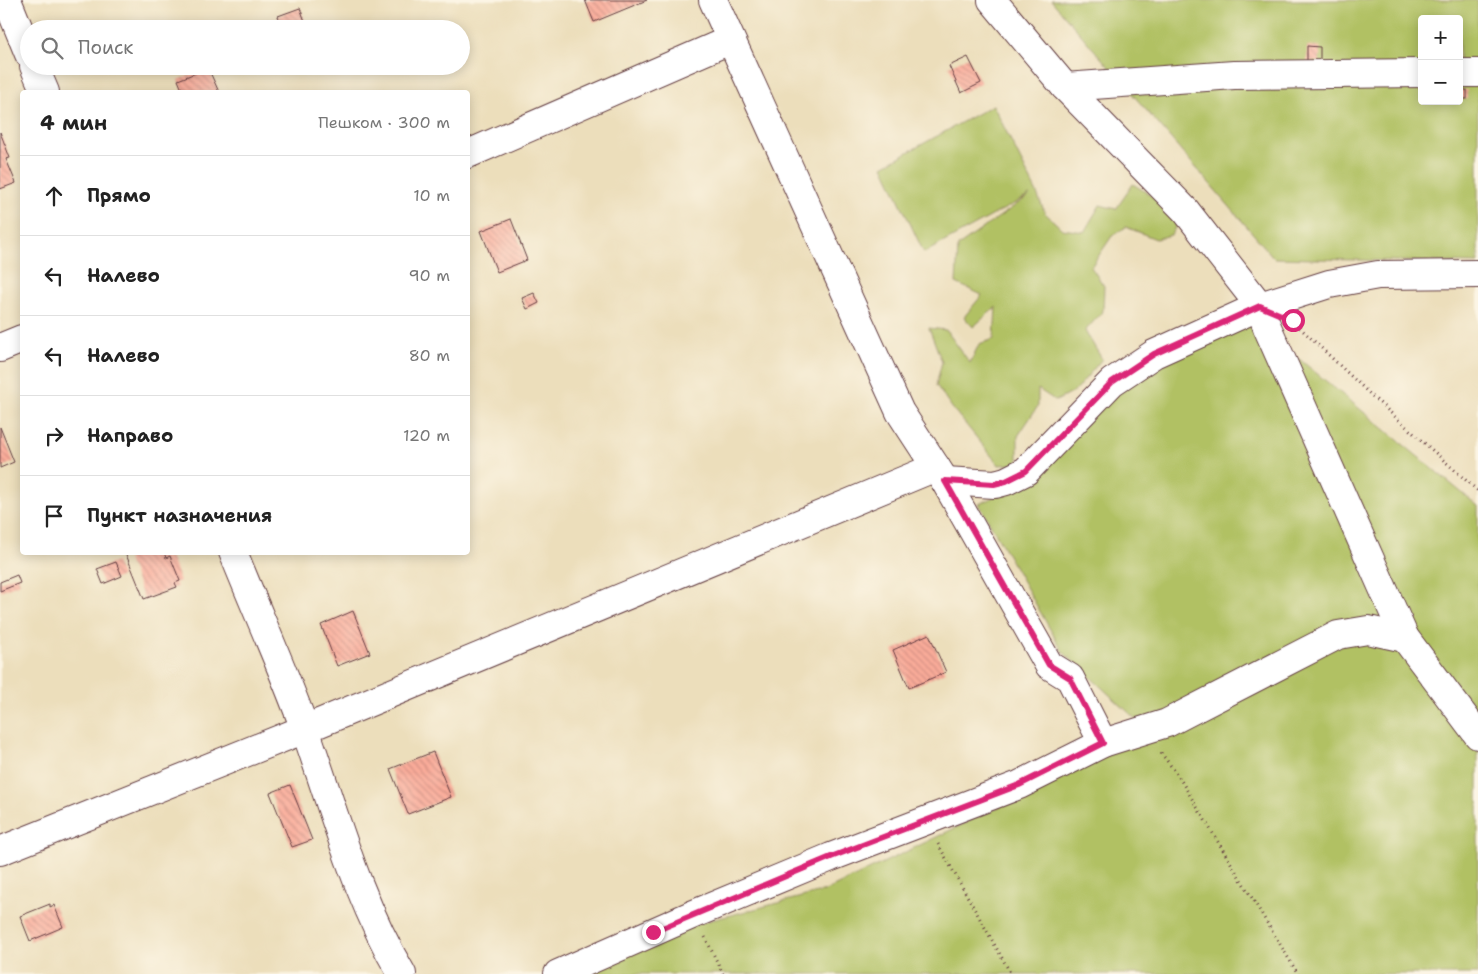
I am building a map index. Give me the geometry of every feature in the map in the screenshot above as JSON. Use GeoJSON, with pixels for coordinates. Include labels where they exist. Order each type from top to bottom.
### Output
{"type":"FeatureCollection","features":[{"type":"Feature","properties":{"kind":"lane"},"geometry":{"type":"LineString","coordinates":[[7,0],[20,32]]}},
{"type":"Feature","properties":{"kind":"lane"},"geometry":{"type":"LineString","coordinates":[[713,0],[900,412],[940,474],[1049,665],[1070,678],[1103,743]]}},
{"type":"Feature","properties":{"kind":"lane"},"geometry":{"type":"LineString","coordinates":[[992,0],[1065,87],[1186,211],[1260,306],[1267,327],[1405,638],[1478,735]]}},
{"type":"Feature","properties":{"kind":"lane"},"geometry":{"type":"LineString","coordinates":[[470,153],[730,40]]}},
{"type":"Feature","properties":{"kind":"lane"},"geometry":{"type":"LineString","coordinates":[[1065,87],[1234,75],[1418,73]]}},
{"type":"Feature","properties":{"kind":"lane"},"geometry":{"type":"LineString","coordinates":[[1463,73],[1478,73]]}},
{"type":"Feature","properties":{"kind":"lane"},"geometry":{"type":"LineString","coordinates":[[38,75],[44,90]]}},
{"type":"Feature","properties":{"kind":"lane"},"geometry":{"type":"LineString","coordinates":[[0,851],[940,474],[994,484],[1006,481],[1026,471],[1112,382],[1154,354],[1260,306],[1329,284],[1378,275],[1478,274]]}},
{"type":"Feature","properties":{"kind":"lane"},"geometry":{"type":"LineString","coordinates":[[0,348],[20,340]]}},
{"type":"Feature","properties":{"kind":"lane"},"geometry":{"type":"LineString","coordinates":[[234,555],[305,729],[358,884],[390,954],[402,974]]}},
{"type":"Feature","properties":{"kind":"lane"},"geometry":{"type":"LineString","coordinates":[[558,974],[694,914],[831,857],[1019,785],[1103,743],[1167,723],[1338,636],[1368,630],[1405,638]]}},
{"type":"Feature","properties":{"kind":"path"},"geometry":{"type":"LineString","coordinates":[[1260,306],[1293,320],[1373,397],[1478,491]]}},
{"type":"Feature","properties":{"kind":"path"},"geometry":{"type":"LineString","coordinates":[[1144,731],[1177,774],[1298,974]]}},
{"type":"Feature","properties":{"kind":"path"},"geometry":{"type":"LineString","coordinates":[[924,821],[1011,974]]}},
{"type":"Feature","properties":{"kind":"path"},"geometry":{"type":"LineString","coordinates":[[694,914],[723,974]]}},
{"type":"Feature","properties":{"kind":"green space"},"geometry":{"type":"Polygon","coordinates":[[[1051,0],[1478,0],[1478,263],[1274,258],[1051,0]]]}},
{"type":"Feature","properties":{"kind":"green space"},"geometry":{"type":"Polygon","coordinates":[[[993,105],[1045,213],[1062,229],[1084,232],[1100,205],[1116,209],[1133,184],[1152,196],[1178,223],[1171,235],[1156,239],[1126,227],[1112,236],[1091,267],[1104,286],[1103,311],[1085,331],[1102,359],[1075,391],[1056,401],[1038,389],[1038,406],[1018,436],[1018,464],[999,465],[936,385],[942,362],[929,328],[946,330],[970,363],[979,344],[994,339],[996,307],[973,327],[964,317],[982,295],[956,283],[958,246],[1030,195],[924,253],[883,166],[993,105]]]}},
{"type":"Feature","properties":{"kind":"green space"},"geometry":{"type":"Polygon","coordinates":[[[1253,321],[1478,506],[1478,974],[581,974],[692,925],[825,891],[1151,733],[1063,652],[979,504],[1028,480],[1134,376],[1253,321]]]}},
{"type":"Feature","properties":{"kind":"building"},"geometry":{"type":"Polygon","coordinates":[[[585,0],[647,0],[594,22],[585,0]]]}},
{"type":"Feature","properties":{"kind":"building"},"geometry":{"type":"Polygon","coordinates":[[[300,8],[305,20],[280,20],[278,16],[300,8]]]}},
{"type":"Feature","properties":{"kind":"building"},"geometry":{"type":"Polygon","coordinates":[[[1307,46],[1320,47],[1320,62],[1307,62],[1307,46]]]}},
{"type":"Feature","properties":{"kind":"building"},"geometry":{"type":"Polygon","coordinates":[[[968,57],[981,83],[961,93],[949,66],[968,57]]]}},
{"type":"Feature","properties":{"kind":"building"},"geometry":{"type":"Polygon","coordinates":[[[190,75],[211,75],[218,90],[182,90],[178,80],[190,75]]]}},
{"type":"Feature","properties":{"kind":"building"},"geometry":{"type":"Polygon","coordinates":[[[1463,90],[1467,90],[1467,99],[1463,99],[1463,90]]]}},
{"type":"Feature","properties":{"kind":"building"},"geometry":{"type":"Polygon","coordinates":[[[0,132],[10,158],[6,159],[16,183],[0,189],[0,132]]]}},
{"type":"Feature","properties":{"kind":"building"},"geometry":{"type":"Polygon","coordinates":[[[511,219],[527,260],[497,272],[481,231],[511,219]]]}},
{"type":"Feature","properties":{"kind":"building"},"geometry":{"type":"Polygon","coordinates":[[[534,293],[539,303],[527,309],[522,298],[534,293]]]}},
{"type":"Feature","properties":{"kind":"building"},"geometry":{"type":"Polygon","coordinates":[[[0,427],[14,462],[0,468],[0,427]]]}},
{"type":"Feature","properties":{"kind":"building"},"geometry":{"type":"Polygon","coordinates":[[[126,555],[165,555],[166,558],[170,556],[180,581],[175,583],[177,587],[144,599],[126,555]]]}},
{"type":"Feature","properties":{"kind":"building"},"geometry":{"type":"Polygon","coordinates":[[[116,562],[122,576],[103,584],[97,569],[116,562]]]}},
{"type":"Feature","properties":{"kind":"building"},"geometry":{"type":"Polygon","coordinates":[[[17,575],[20,583],[0,591],[0,582],[17,575]]]}},
{"type":"Feature","properties":{"kind":"building"},"geometry":{"type":"Polygon","coordinates":[[[353,611],[370,653],[337,666],[321,625],[353,611]]]}},
{"type":"Feature","properties":{"kind":"building"},"geometry":{"type":"Polygon","coordinates":[[[929,634],[946,672],[909,688],[893,650],[929,634]]]}},
{"type":"Feature","properties":{"kind":"building"},"geometry":{"type":"Polygon","coordinates":[[[433,752],[451,797],[408,814],[390,769],[433,752]]]}},
{"type":"Feature","properties":{"kind":"building"},"geometry":{"type":"Polygon","coordinates":[[[290,785],[312,840],[292,847],[270,793],[290,785]]]}},
{"type":"Feature","properties":{"kind":"building"},"geometry":{"type":"Polygon","coordinates":[[[50,904],[50,907],[54,905],[63,927],[30,941],[20,916],[50,904]]]}},
{"type":"Feature","properties":{"kind":"route"},"geometry":{"type":"LineString","coordinates":[[653,932],[831,857],[1019,785],[1103,743],[1070,678],[1049,665],[945,481],[994,484],[1006,481],[1026,471],[1112,382],[1154,354],[1260,306],[1293,320]]}}]}
